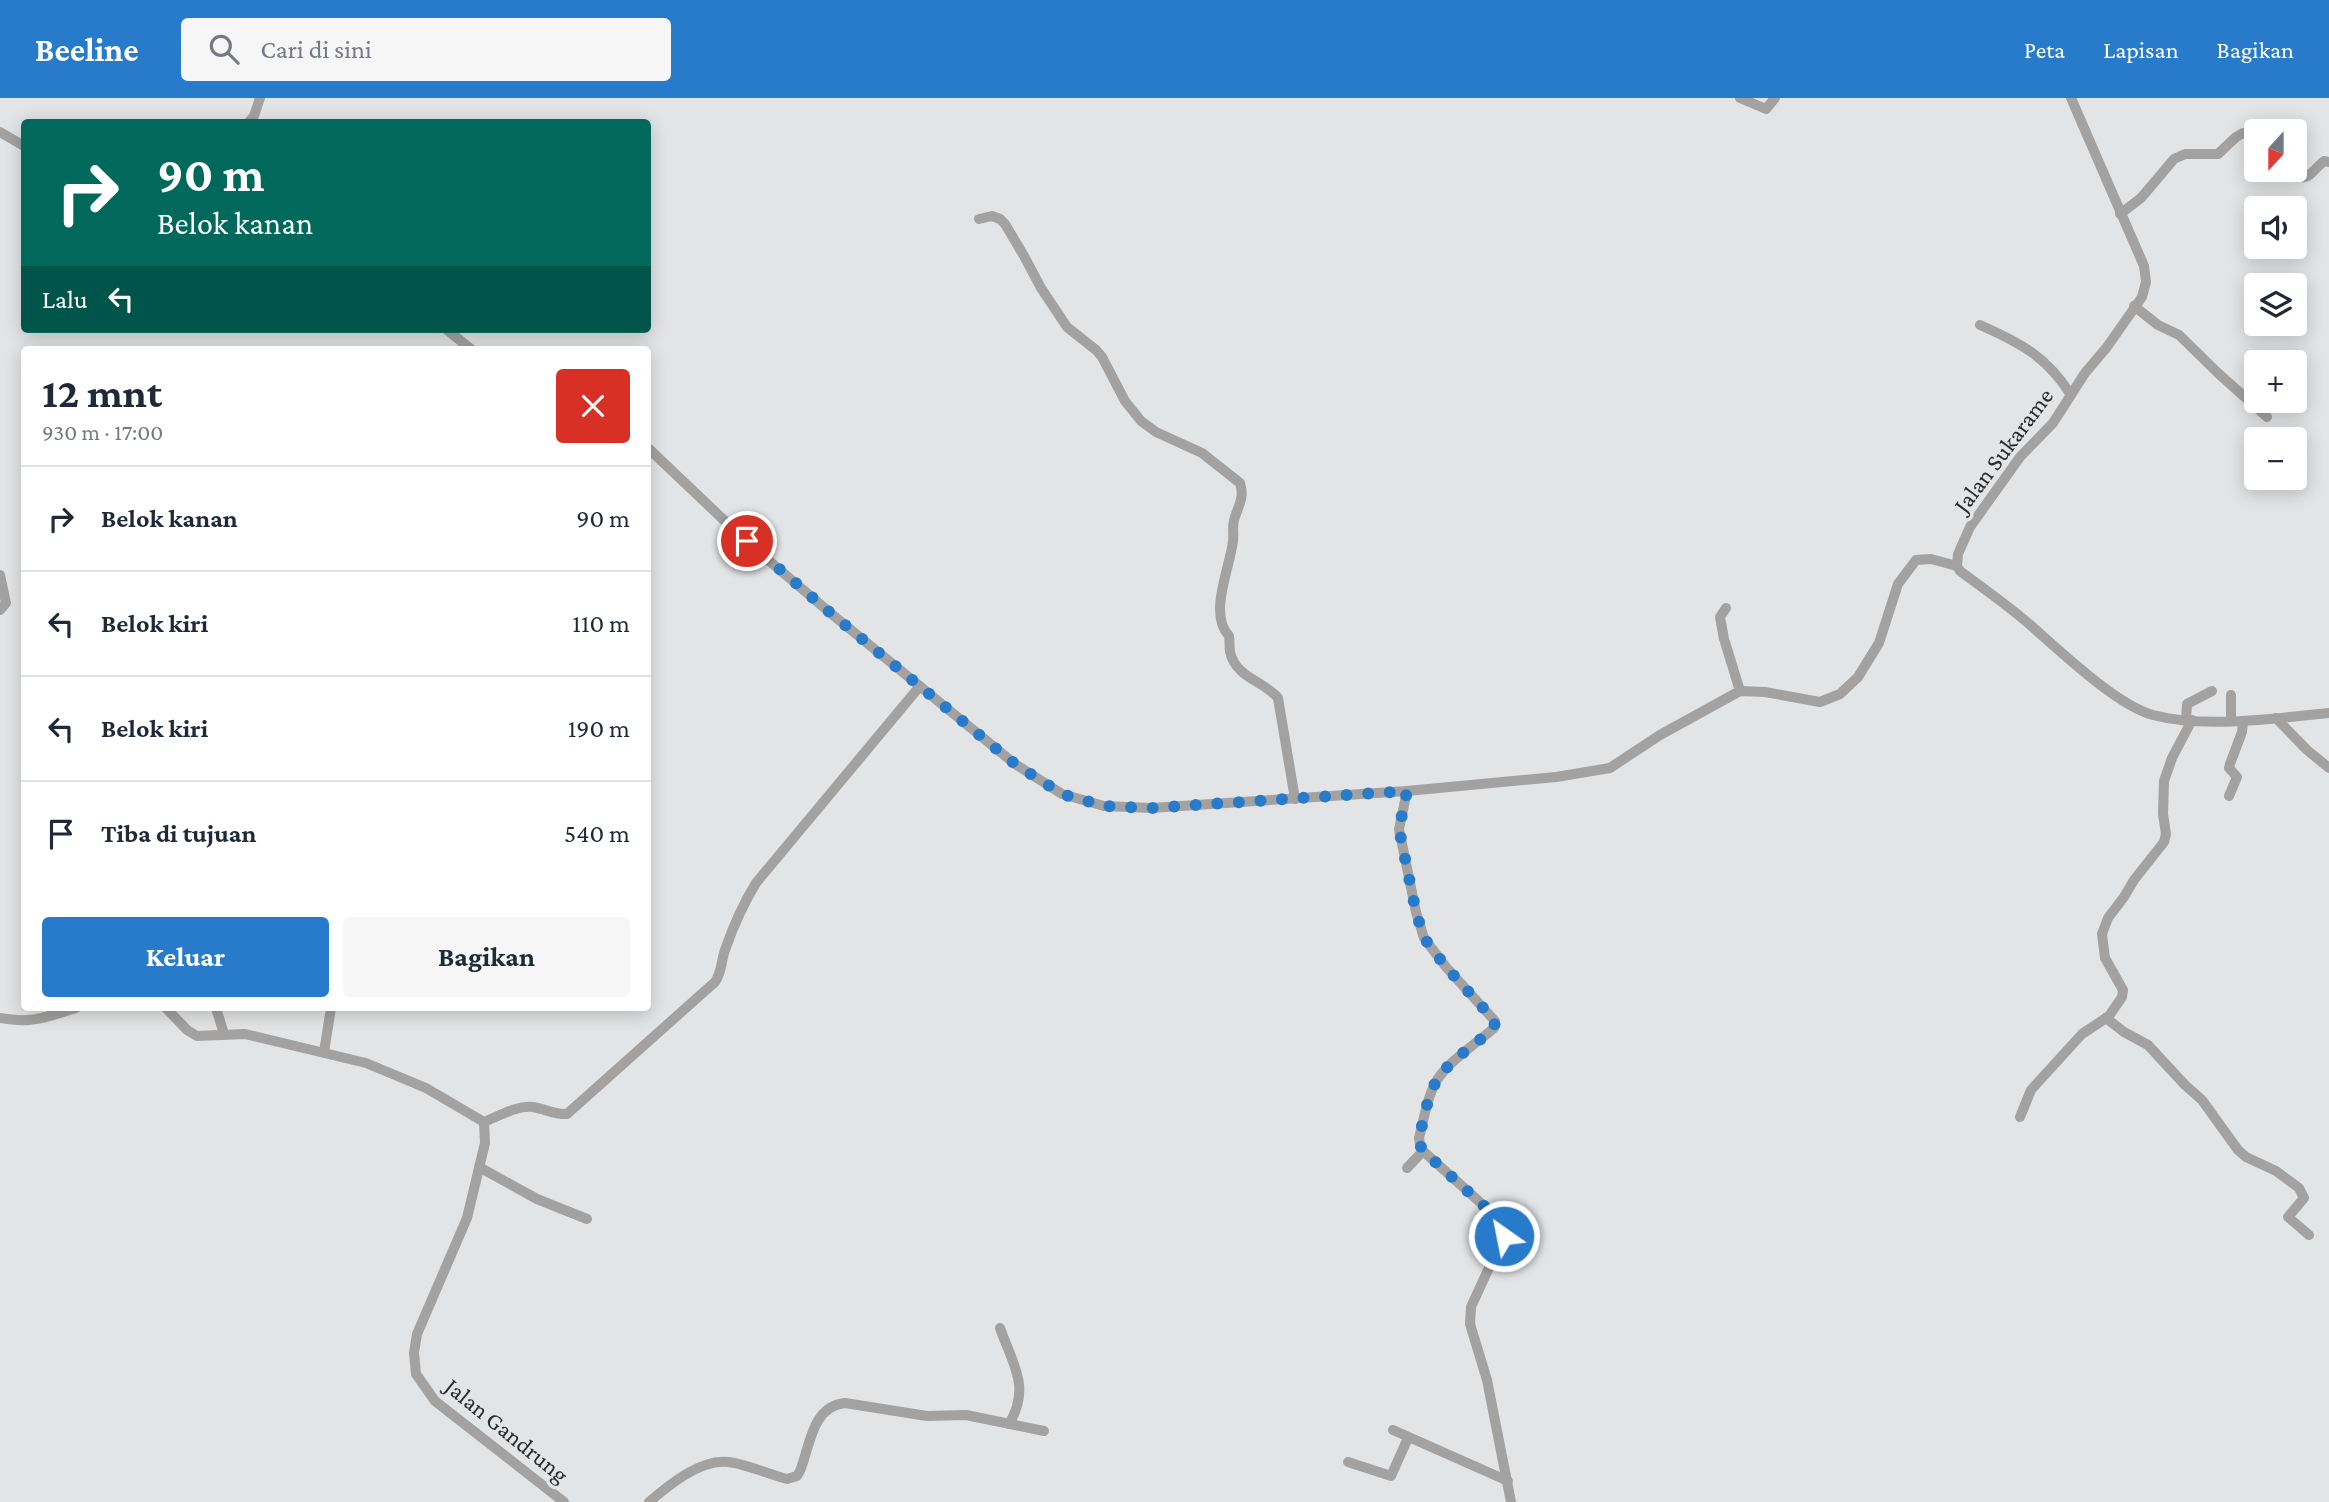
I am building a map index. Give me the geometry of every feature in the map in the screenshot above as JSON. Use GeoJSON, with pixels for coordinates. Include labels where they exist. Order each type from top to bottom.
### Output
{"type":"FeatureCollection","features":[{"type":"Feature","properties":{"kind":"street"},"geometry":{"type":"LineString","coordinates":[[251,119],[260,98]]}},
{"type":"Feature","properties":{"kind":"street"},"geometry":{"type":"LineString","coordinates":[[1740,98],[1766,109],[1775,98]]}},
{"type":"Feature","properties":{"kind":"street","name":"Jalan Sukarame"},"geometry":{"type":"LineString","coordinates":[[1957,566],[1958,554],[1970,527],[2020,457],[2053,423],[2145,289],[2145,270],[2071,98]]}},
{"type":"Feature","properties":{"kind":"street"},"geometry":{"type":"LineString","coordinates":[[0,132],[21,144]]}},
{"type":"Feature","properties":{"kind":"street"},"geometry":{"type":"LineString","coordinates":[[2120,214],[2141,198],[2174,159],[2185,154],[2218,154],[2236,137],[2244,133]]}},
{"type":"Feature","properties":{"kind":"street"},"geometry":{"type":"LineString","coordinates":[[2307,177],[2324,161],[2329,162]]}},
{"type":"Feature","properties":{"kind":"street"},"geometry":{"type":"LineString","coordinates":[[979,219],[992,216],[1003,222],[1067,327],[1096,350],[1125,401],[1141,421],[1156,432],[1202,453],[1240,483],[1242,498],[1233,524],[1233,542],[1221,597],[1220,620],[1229,636],[1233,662],[1247,677],[1278,698],[1295,799]]}},
{"type":"Feature","properties":{"kind":"street"},"geometry":{"type":"LineString","coordinates":[[2134,306],[2156,324],[2179,335],[2218,374],[2267,416]]}},
{"type":"Feature","properties":{"kind":"street"},"geometry":{"type":"LineString","coordinates":[[1980,325],[2000,334],[2043,361],[2054,371],[2071,396]]}},
{"type":"Feature","properties":{"kind":"street"},"geometry":{"type":"LineString","coordinates":[[451,333],[467,346]]}},
{"type":"Feature","properties":{"kind":"street"},"geometry":{"type":"LineString","coordinates":[[651,451],[747,541],[1015,764],[1062,794],[1104,806],[1151,808],[1407,791],[1556,777],[1610,768],[1660,735],[1740,691],[1820,702],[1840,694],[1857,677],[1879,643],[1898,584],[1908,568],[1922,558],[1957,566],[2068,658],[2127,702],[2150,715],[2243,722],[2329,713]]}},
{"type":"Feature","properties":{"kind":"street"},"geometry":{"type":"LineString","coordinates":[[0,575],[6,603],[0,610]]}},
{"type":"Feature","properties":{"kind":"street"},"geometry":{"type":"LineString","coordinates":[[1726,608],[1720,617],[1740,691]]}},
{"type":"Feature","properties":{"kind":"street"},"geometry":{"type":"LineString","coordinates":[[169,1011],[187,1030],[197,1036],[245,1034],[366,1063],[426,1088],[484,1122],[526,1107],[535,1107],[559,1115],[566,1114],[715,982],[745,900],[756,883],[920,686]]}},
{"type":"Feature","properties":{"kind":"street"},"geometry":{"type":"LineString","coordinates":[[2020,1117],[2031,1090],[2082,1034],[2113,1012],[2123,992],[2105,958],[2102,934],[2108,918],[2164,842],[2164,781],[2189,720],[2187,704],[2212,691]]}},
{"type":"Feature","properties":{"kind":"street"},"geometry":{"type":"LineString","coordinates":[[2231,695],[2231,721]]}},
{"type":"Feature","properties":{"kind":"street"},"geometry":{"type":"LineString","coordinates":[[2276,718],[2329,768]]}},
{"type":"Feature","properties":{"kind":"street"},"geometry":{"type":"LineString","coordinates":[[2229,796],[2237,777],[2229,768],[2243,722]]}},
{"type":"Feature","properties":{"kind":"street"},"geometry":{"type":"LineString","coordinates":[[1407,791],[1399,829],[1424,938],[1446,967],[1495,1021],[1494,1028],[1437,1079],[1419,1138],[1423,1151],[1502,1222],[1505,1230],[1471,1307],[1470,1315],[1474,1338],[1488,1380],[1511,1502]]}},
{"type":"Feature","properties":{"kind":"street"},"geometry":{"type":"LineString","coordinates":[[0,1018],[14,1021],[40,1020],[67,1011]]}},
{"type":"Feature","properties":{"kind":"street"},"geometry":{"type":"LineString","coordinates":[[217,1011],[224,1034]]}},
{"type":"Feature","properties":{"kind":"street"},"geometry":{"type":"LineString","coordinates":[[324,1052],[331,1011]]}},
{"type":"Feature","properties":{"kind":"street"},"geometry":{"type":"LineString","coordinates":[[2106,1018],[2148,1045],[2215,1115],[2238,1150],[2276,1171],[2299,1188],[2304,1198],[2288,1217],[2309,1235]]}},
{"type":"Feature","properties":{"kind":"street","name":"Jalan Gandrung"},"geometry":{"type":"LineString","coordinates":[[484,1122],[485,1143],[467,1218],[417,1334],[414,1353],[416,1374],[435,1401],[564,1502]]}},
{"type":"Feature","properties":{"kind":"street"},"geometry":{"type":"LineString","coordinates":[[1407,1168],[1423,1151]]}},
{"type":"Feature","properties":{"kind":"street"},"geometry":{"type":"LineString","coordinates":[[479,1167],[537,1199],[587,1219]]}},
{"type":"Feature","properties":{"kind":"street"},"geometry":{"type":"LineString","coordinates":[[1000,1328],[1021,1390],[1018,1406],[1009,1424]]}},
{"type":"Feature","properties":{"kind":"street"},"geometry":{"type":"LineString","coordinates":[[649,1502],[692,1472],[715,1462],[741,1465],[787,1479],[793,1478],[800,1471],[821,1414],[836,1404],[845,1403],[927,1416],[966,1415],[1044,1431]]}},
{"type":"Feature","properties":{"kind":"street"},"geometry":{"type":"LineString","coordinates":[[1393,1430],[1508,1481]]}},
{"type":"Feature","properties":{"kind":"street"},"geometry":{"type":"LineString","coordinates":[[1348,1462],[1391,1476],[1408,1438]]}},
{"type":"Feature","properties":{"kind":"route"},"geometry":{"type":"LineString","coordinates":[[747,541],[1015,764],[1062,794],[1104,806],[1151,808],[1407,791],[1399,829],[1424,938],[1446,967],[1495,1021],[1494,1028],[1437,1079],[1419,1138],[1420,1145],[1423,1151],[1502,1222],[1504,1236]]}}]}
